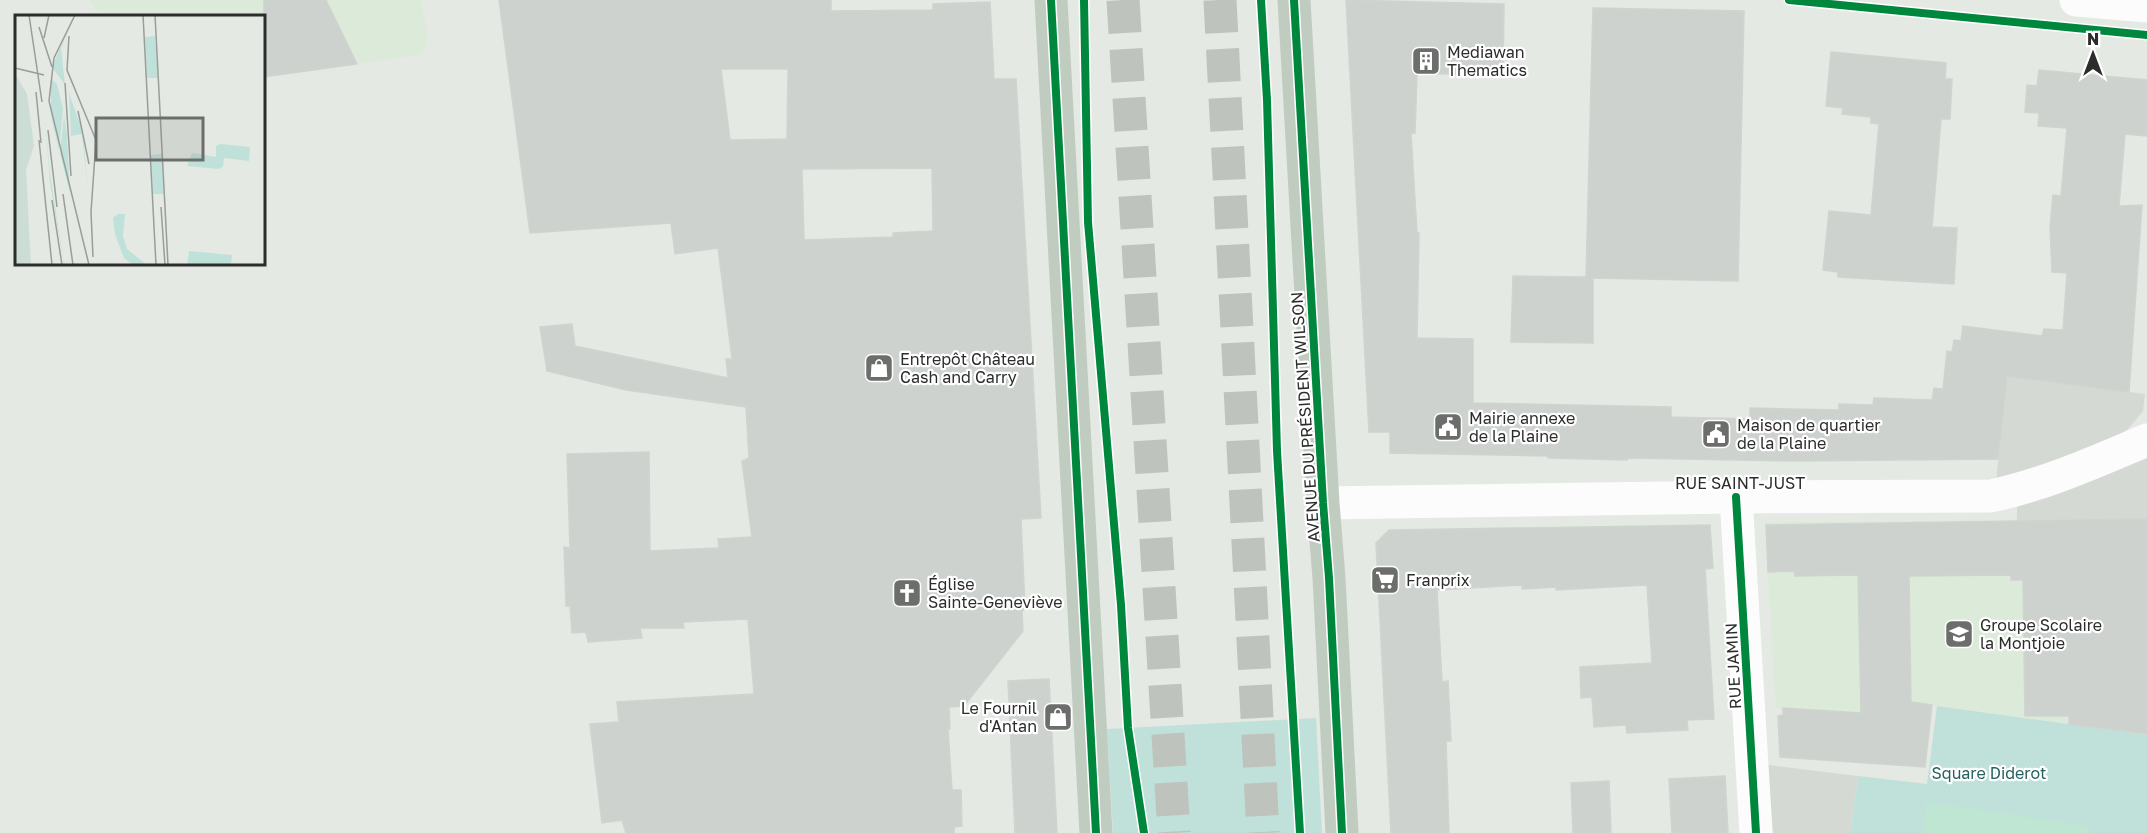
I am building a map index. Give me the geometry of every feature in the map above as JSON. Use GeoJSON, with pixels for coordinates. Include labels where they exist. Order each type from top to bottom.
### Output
{"type":"FeatureCollection","features":[{"type":"Feature","properties":{"kind":"main road"},"geometry":{"type":"LineString","coordinates":[[1051,0],[1096,833]]}},
{"type":"Feature","properties":{"kind":"main road","name":"AVENUE DU PRÉSIDENT WILSON"},"geometry":{"type":"LineString","coordinates":[[1294,0],[1342,833]]}},
{"type":"Feature","properties":{"kind":"street"},"geometry":{"type":"LineString","coordinates":[[2076,0],[2147,6]]}},
{"type":"Feature","properties":{"kind":"street","name":"RUE SAINT-JUST"},"geometry":{"type":"LineString","coordinates":[[1323,503],[1736,496],[1991,496],[2026,488],[2065,475],[2147,440]]}},
{"type":"Feature","properties":{"kind":"street","name":"RUE JAMIN"},"geometry":{"type":"LineString","coordinates":[[1736,496],[1756,833]]}},
{"type":"Feature","properties":{"kind":"shaded area"},"geometry":{"type":"Polygon","coordinates":[[[90,0],[421,0],[427,33],[426,45],[419,55],[266,77],[266,15],[98,15],[90,0]]]}},
{"type":"Feature","properties":{"kind":"shaded area"},"geometry":{"type":"Polygon","coordinates":[[[2007,376],[2145,394],[2143,411],[2130,427],[2110,444],[1996,482],[2007,376]]]}},
{"type":"Feature","properties":{"kind":"shaded area"},"geometry":{"type":"Polygon","coordinates":[[[2147,455],[2147,519],[2017,522],[2017,500],[2147,455]]]}},
{"type":"Feature","properties":{"kind":"shaded area","name":"Groupe Scolaire la Montjoie"},"geometry":{"type":"Polygon","coordinates":[[[2147,520],[2147,735],[1871,697],[1869,714],[1776,708],[1765,522],[2147,520]]]}},
{"type":"Feature","properties":{"kind":"shaded area"},"geometry":{"type":"Polygon","coordinates":[[[1768,765],[1858,776],[1850,833],[1773,833],[1768,765]]]}},
{"type":"Feature","properties":{"kind":"shaded area"},"geometry":{"type":"Polygon","coordinates":[[[1927,802],[2088,826],[2090,833],[1923,833],[1927,802]]]}},
{"type":"Feature","properties":{"kind":"green space","name":"Square Diderot"},"geometry":{"type":"Polygon","coordinates":[[[1937,706],[2147,735],[2147,833],[1850,833],[1858,776],[1927,784],[1937,706]]]}},
{"type":"Feature","properties":{"kind":"green space"},"geometry":{"type":"Polygon","coordinates":[[[1316,718],[1322,833],[1113,833],[1107,729],[1316,718]]]}},
{"type":"Feature","properties":{"kind":"building"},"geometry":{"type":"Polygon","coordinates":[[[264,0],[326,0],[357,64],[266,77],[266,15],[264,15],[264,0]]]}},
{"type":"Feature","properties":{"kind":"building"},"geometry":{"type":"Polygon","coordinates":[[[499,0],[831,0],[831,11],[933,10],[933,4],[990,2],[994,79],[1016,79],[1041,518],[1021,519],[1025,609],[1022,611],[1023,631],[964,706],[949,707],[952,790],[961,790],[962,826],[954,827],[954,833],[626,833],[622,820],[602,823],[590,724],[619,722],[617,702],[754,694],[748,619],[683,622],[684,628],[640,628],[642,638],[588,642],[586,632],[572,633],[570,606],[566,606],[564,547],[570,548],[567,454],[649,452],[650,551],[719,548],[718,539],[752,537],[742,461],[749,458],[746,407],[626,390],[547,371],[540,327],[572,324],[575,346],[728,378],[726,359],[732,359],[718,248],[675,254],[671,223],[530,233],[499,0]],[[721,69],[730,140],[787,139],[788,69],[721,69]],[[932,168],[802,169],[804,240],[893,237],[893,233],[933,231],[932,168]]]}},
{"type":"Feature","properties":{"kind":"building"},"geometry":{"type":"Polygon","coordinates":[[[1346,0],[1504,4],[1503,76],[1417,73],[1415,133],[1411,133],[1417,233],[1419,233],[1417,338],[1473,339],[1473,403],[1671,407],[1671,417],[1750,419],[1750,408],[1839,410],[1839,404],[1873,405],[1874,398],[1932,400],[1934,388],[1943,389],[1947,351],[1952,352],[1954,340],[1961,341],[1963,326],[2042,336],[2044,329],[2063,330],[2067,273],[2052,272],[2050,227],[2053,195],[2061,196],[2067,128],[2038,126],[2039,113],[2025,112],[2027,85],[2037,86],[2039,70],[2147,80],[2147,136],[2125,134],[2119,206],[2142,205],[2129,392],[2007,376],[1998,459],[1794,461],[1627,458],[1627,460],[1390,453],[1390,432],[1369,432],[1346,0]]]}},
{"type":"Feature","properties":{"kind":"building"},"geometry":{"type":"Polygon","coordinates":[[[1593,8],[1744,11],[1738,281],[1593,278],[1593,343],[1511,342],[1513,276],[1586,277],[1593,8]]]}},
{"type":"Feature","properties":{"kind":"building"},"geometry":{"type":"Polygon","coordinates":[[[1831,52],[1946,63],[1945,79],[1952,79],[1950,119],[1941,119],[1932,227],[1957,228],[1954,284],[1838,277],[1838,272],[1823,270],[1829,211],[1871,215],[1879,124],[1871,123],[1871,117],[1842,114],[1843,108],[1826,106],[1831,52]]]}},
{"type":"Feature","properties":{"kind":"building","name":"Groupe Scolaire la Montjoie"},"geometry":{"type":"Polygon","coordinates":[[[2147,519],[2147,734],[2069,724],[2069,716],[2025,716],[2023,580],[2011,580],[2011,575],[1909,576],[1911,702],[1932,705],[1925,767],[1780,757],[1778,716],[1783,715],[1783,708],[1861,713],[1858,575],[1795,576],[1794,571],[1768,572],[1766,525],[2147,519]]]}},
{"type":"Feature","properties":{"kind":"building"},"geometry":{"type":"Polygon","coordinates":[[[1710,525],[1713,568],[1705,569],[1714,719],[1687,720],[1688,730],[1627,733],[1626,725],[1594,727],[1592,697],[1581,698],[1580,667],[1652,663],[1647,585],[1556,590],[1556,587],[1522,589],[1522,585],[1437,590],[1442,682],[1448,681],[1451,741],[1446,741],[1449,833],[1391,833],[1376,543],[1389,530],[1710,525]]]}},
{"type":"Feature","properties":{"kind":"building"},"geometry":{"type":"Polygon","coordinates":[[[1049,679],[1057,833],[1015,833],[1008,681],[1049,679]]]}},
{"type":"Feature","properties":{"kind":"building"},"geometry":{"type":"Polygon","coordinates":[[[1725,776],[1728,833],[1672,833],[1669,779],[1725,776]]]}},
{"type":"Feature","properties":{"kind":"building"},"geometry":{"type":"Polygon","coordinates":[[[1609,781],[1611,833],[1573,833],[1571,783],[1609,781]]]}},
{"type":"Feature","properties":{"kind":"tunnel"},"geometry":{"type":"LineString","coordinates":[[1123,0],[1174,833]]}},
{"type":"Feature","properties":{"kind":"tunnel"},"geometry":{"type":"LineString","coordinates":[[1220,0],[1263,833]]}},
{"type":"Feature","properties":{"kind":"cycle path"},"geometry":{"type":"LineString","coordinates":[[1051,0],[1096,833]]}},
{"type":"Feature","properties":{"kind":"cycle path"},"geometry":{"type":"LineString","coordinates":[[1084,0],[1088,222],[1121,605],[1128,728],[1144,833]]}},
{"type":"Feature","properties":{"kind":"cycle path"},"geometry":{"type":"LineString","coordinates":[[1261,0],[1267,100],[1277,451],[1300,833]]}},
{"type":"Feature","properties":{"kind":"cycle path"},"geometry":{"type":"LineString","coordinates":[[1294,0],[1342,833]]}},
{"type":"Feature","properties":{"kind":"cycle path"},"geometry":{"type":"LineString","coordinates":[[1789,0],[2147,35]]}},
{"type":"Feature","properties":{"kind":"cycle path"},"geometry":{"type":"LineString","coordinates":[[1736,497],[1756,833]]}},
{"type":"Feature","properties":{"kind":"place","name":"Mediawan Thematics"},"geometry":{"type":"Point","coordinates":[1426,61]}},
{"type":"Feature","properties":{"kind":"place","name":"Entrepôt Château Cash and Carry"},"geometry":{"type":"Point","coordinates":[879,368]}},
{"type":"Feature","properties":{"kind":"place","name":"Mairie annexe de la Plaine"},"geometry":{"type":"Point","coordinates":[1448,427]}},
{"type":"Feature","properties":{"kind":"place","name":"Maison de quartier de la Plaine"},"geometry":{"type":"Point","coordinates":[1716,434]}},
{"type":"Feature","properties":{"kind":"place","name":"Franprix"},"geometry":{"type":"Point","coordinates":[1385,580]}},
{"type":"Feature","properties":{"kind":"place","name":"Église Sainte-Geneviève"},"geometry":{"type":"Point","coordinates":[907,593]}},
{"type":"Feature","properties":{"kind":"place","name":"Groupe Scolaire la Montjoie"},"geometry":{"type":"Point","coordinates":[1959,634]}},
{"type":"Feature","properties":{"kind":"place","name":"Le Fournil d'Antan"},"geometry":{"type":"Point","coordinates":[1058,717]}}]}
